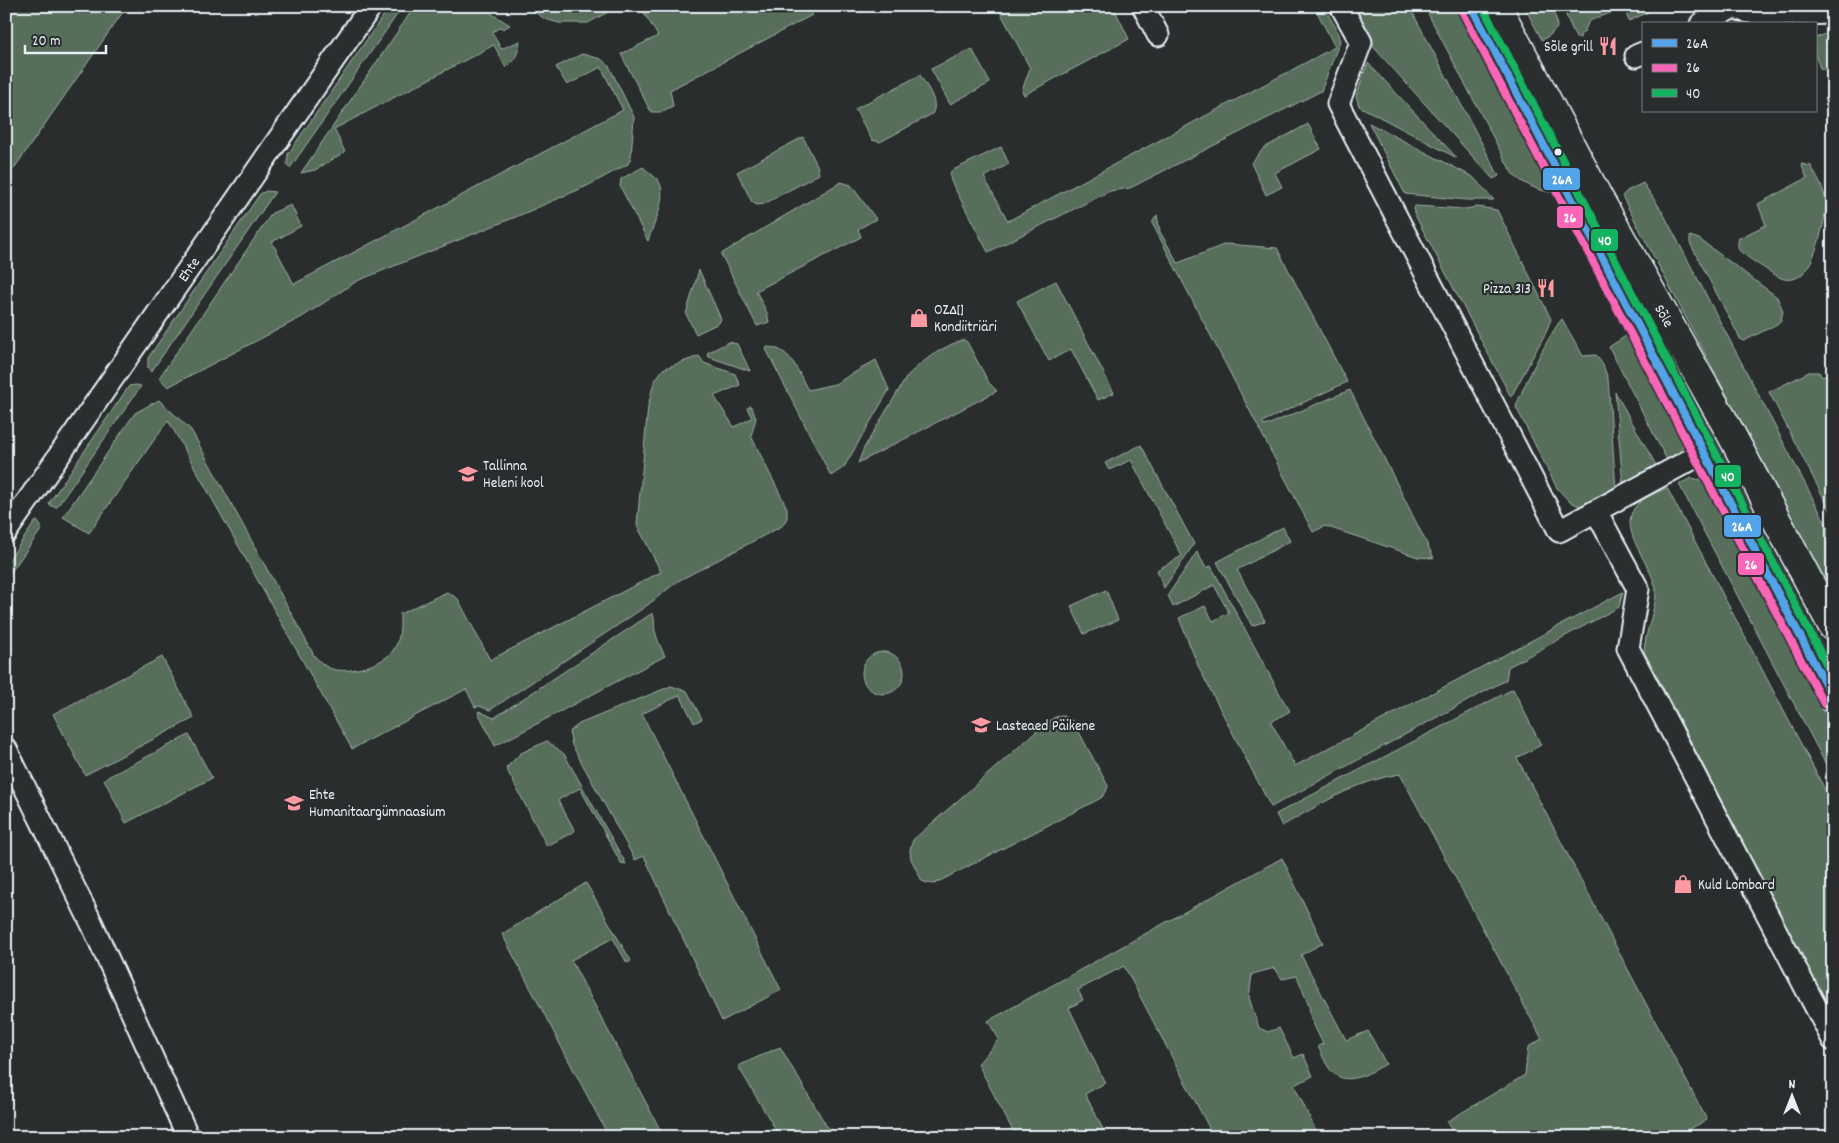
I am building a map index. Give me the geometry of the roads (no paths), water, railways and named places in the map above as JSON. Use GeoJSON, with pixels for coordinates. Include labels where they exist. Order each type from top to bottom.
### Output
{"type":"FeatureCollection","features":[{"type":"Feature","properties":{"kind":"main road","name":"Sõle"},"geometry":{"type":"LineString","coordinates":[[1471,6],[1833,699]]}},
{"type":"Feature","properties":{"kind":"main road","name":"Sõle"},"geometry":{"type":"LineString","coordinates":[[1497,6],[1597,196],[1730,432],[1833,627]]}},
{"type":"Feature","properties":{"kind":"street","name":"Ehte"},"geometry":{"type":"LineString","coordinates":[[6,532],[371,6]]}},
{"type":"Feature","properties":{"kind":"street"},"geometry":{"type":"LineString","coordinates":[[1143,6],[1158,35]]}},
{"type":"Feature","properties":{"kind":"street"},"geometry":{"type":"LineString","coordinates":[[1341,6],[1361,42],[1338,104],[1559,531],[1703,453]]}},
{"type":"Feature","properties":{"kind":"street"},"geometry":{"type":"LineString","coordinates":[[1704,22],[1734,7],[1744,12],[1783,14],[1833,13]]}},
{"type":"Feature","properties":{"kind":"street"},"geometry":{"type":"LineString","coordinates":[[1596,511],[1638,589],[1628,648],[1833,1040]]}},
{"type":"Feature","properties":{"kind":"street"},"geometry":{"type":"LineString","coordinates":[[6,749],[92,924],[188,1137]]}},
{"type":"Feature","properties":{"kind":"place","name":"Sõle grill"},"geometry":{"type":"Point","coordinates":[1608,46]}},
{"type":"Feature","properties":{"kind":"place","name":"Pizza 313"},"geometry":{"type":"Point","coordinates":[1546,288]}},
{"type":"Feature","properties":{"kind":"place","name":"OZ∆[] Kondiitriäri"},"geometry":{"type":"Point","coordinates":[919,318]}},
{"type":"Feature","properties":{"kind":"place","name":"Tallinna Heleni kool"},"geometry":{"type":"Point","coordinates":[468,474]}},
{"type":"Feature","properties":{"kind":"place","name":"Lasteaed Päikene"},"geometry":{"type":"Point","coordinates":[981,725]}},
{"type":"Feature","properties":{"kind":"place","name":"Ehte Humanitaargümnaasium"},"geometry":{"type":"Point","coordinates":[294,803]}},
{"type":"Feature","properties":{"kind":"place","name":"Kuld Lombard"},"geometry":{"type":"Point","coordinates":[1683,884]}}]}
